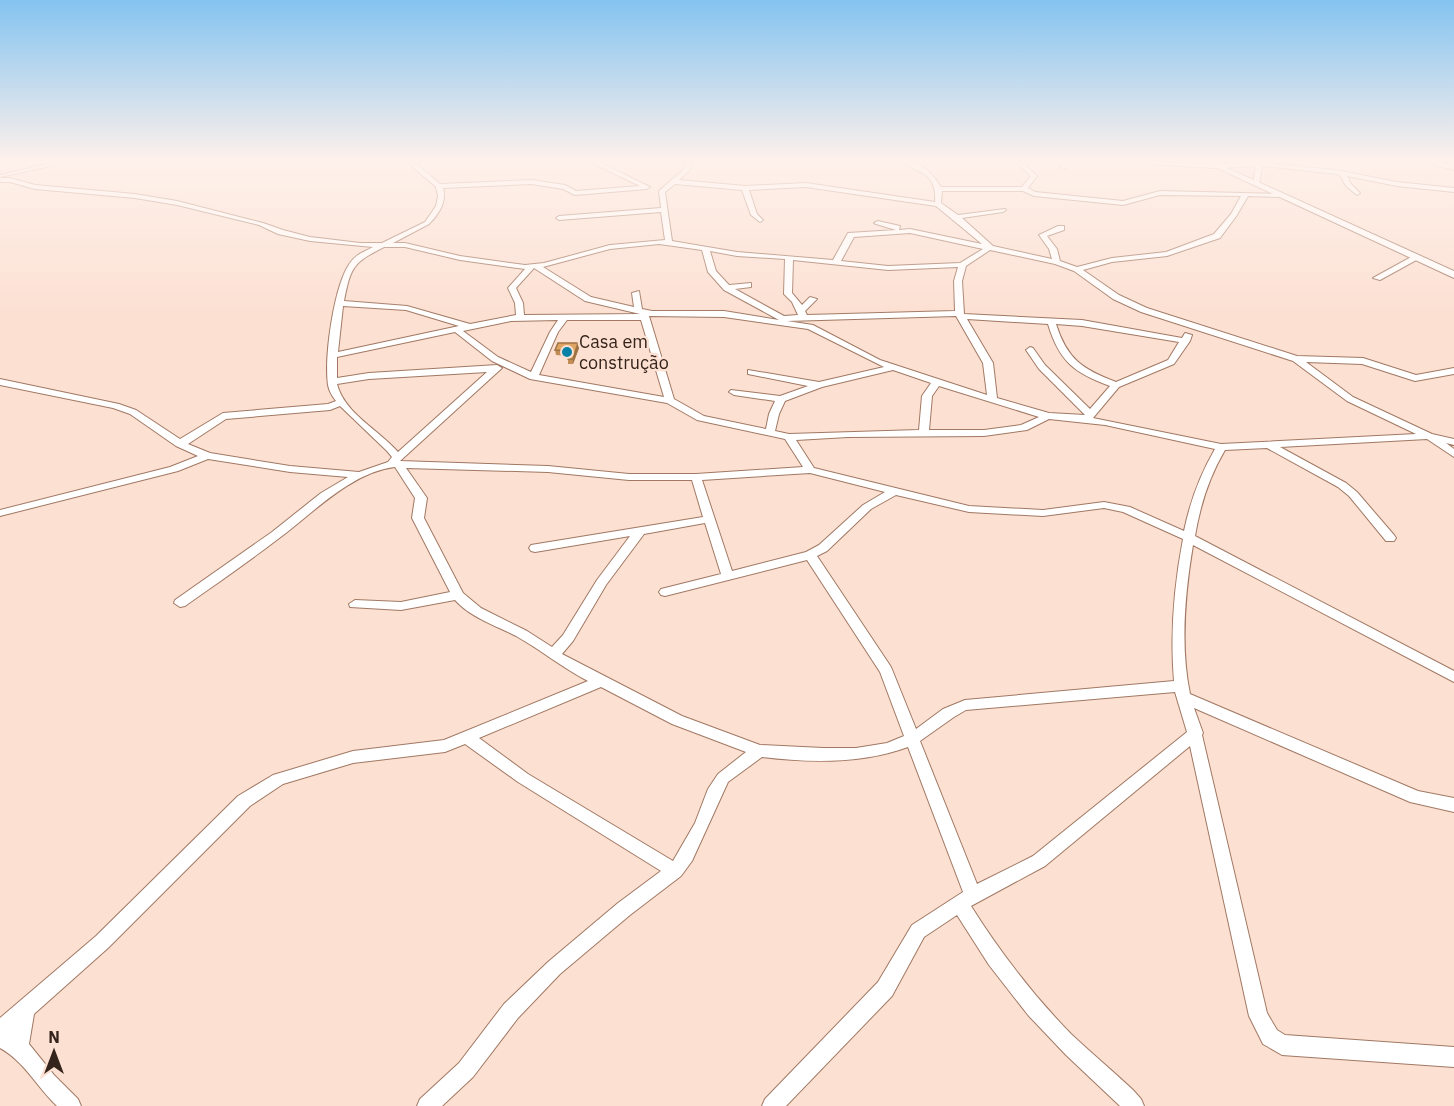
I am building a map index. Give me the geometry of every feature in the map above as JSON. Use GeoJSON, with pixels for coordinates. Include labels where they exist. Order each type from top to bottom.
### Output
{"type":"FeatureCollection","features":[{"type":"Feature","properties":{"kind":"street"},"geometry":{"type":"LineString","coordinates":[[215,213],[261,224],[292,235],[383,246]]}},
{"type":"Feature","properties":{"kind":"street"},"geometry":{"type":"LineString","coordinates":[[435,213],[402,242],[383,246],[359,257],[354,262],[345,280],[339,303],[332,388],[354,418],[388,445],[396,462],[417,490],[421,498],[418,518],[458,595],[476,612],[522,634],[600,682],[677,720],[759,751],[775,753],[875,751],[903,744],[946,713],[965,705],[1183,692],[1416,797],[1454,805]]}},
{"type":"Feature","properties":{"kind":"street"},"geometry":{"type":"LineString","coordinates":[[559,218],[630,213]]}},
{"type":"Feature","properties":{"kind":"street"},"geometry":{"type":"LineString","coordinates":[[664,213],[669,243]]}},
{"type":"Feature","properties":{"kind":"street"},"geometry":{"type":"LineString","coordinates":[[753,213],[760,220]]}},
{"type":"Feature","properties":{"kind":"street"},"geometry":{"type":"LineString","coordinates":[[951,213],[990,247]]}},
{"type":"Feature","properties":{"kind":"street"},"geometry":{"type":"LineString","coordinates":[[958,217],[986,213]]}},
{"type":"Feature","properties":{"kind":"street"},"geometry":{"type":"LineString","coordinates":[[1077,269],[1112,260],[1167,254],[1217,236],[1235,213]]}},
{"type":"Feature","properties":{"kind":"street"},"geometry":{"type":"LineString","coordinates":[[1317,213],[1454,276]]}},
{"type":"Feature","properties":{"kind":"street"},"geometry":{"type":"LineString","coordinates":[[878,223],[1057,262],[1077,269],[1108,292],[1135,307],[1296,359],[1363,361],[1415,378],[1454,371]]}},
{"type":"Feature","properties":{"kind":"street"},"geometry":{"type":"LineString","coordinates":[[1057,262],[1053,249],[1043,235],[1061,228]]}},
{"type":"Feature","properties":{"kind":"street"},"geometry":{"type":"LineString","coordinates":[[836,262],[851,235],[910,231]]}},
{"type":"Feature","properties":{"kind":"street"},"geometry":{"type":"LineString","coordinates":[[402,242],[469,260],[533,267],[610,246],[669,243],[765,257],[888,268],[962,265],[990,247]]}},
{"type":"Feature","properties":{"kind":"street"},"geometry":{"type":"LineString","coordinates":[[706,249],[712,272],[727,288],[793,324]]}},
{"type":"Feature","properties":{"kind":"street"},"geometry":{"type":"LineString","coordinates":[[789,258],[788,294],[810,327]]}},
{"type":"Feature","properties":{"kind":"street"},"geometry":{"type":"LineString","coordinates":[[1377,278],[1416,258]]}},
{"type":"Feature","properties":{"kind":"street"},"geometry":{"type":"LineString","coordinates":[[962,265],[958,281],[961,314],[988,363],[992,400]]}},
{"type":"Feature","properties":{"kind":"street"},"geometry":{"type":"LineString","coordinates":[[533,267],[588,299],[641,313]]}},
{"type":"Feature","properties":{"kind":"street"},"geometry":{"type":"LineString","coordinates":[[520,317],[519,303],[512,288],[533,267]]}},
{"type":"Feature","properties":{"kind":"street"},"geometry":{"type":"LineString","coordinates":[[727,288],[748,285]]}},
{"type":"Feature","properties":{"kind":"street"},"geometry":{"type":"LineString","coordinates":[[636,293],[670,401]]}},
{"type":"Feature","properties":{"kind":"street"},"geometry":{"type":"LineString","coordinates":[[802,313],[813,298]]}},
{"type":"Feature","properties":{"kind":"street"},"geometry":{"type":"LineString","coordinates":[[339,303],[407,308],[469,326]]}},
{"type":"Feature","properties":{"kind":"street"},"geometry":{"type":"LineString","coordinates":[[334,355],[520,317],[641,313],[724,314],[810,327],[858,354],[992,400],[1048,416],[1088,417],[1221,447],[1429,436],[1454,442]]}},
{"type":"Feature","properties":{"kind":"street"},"geometry":{"type":"LineString","coordinates":[[768,320],[802,313],[961,314],[1102,325],[1186,341]]}},
{"type":"Feature","properties":{"kind":"street"},"geometry":{"type":"LineString","coordinates":[[533,377],[555,332],[566,317]]}},
{"type":"Feature","properties":{"kind":"street"},"geometry":{"type":"LineString","coordinates":[[1051,321],[1055,337],[1067,359],[1085,372],[1116,385]]}},
{"type":"Feature","properties":{"kind":"street"},"geometry":{"type":"LineString","coordinates":[[1088,417],[1116,385],[1171,362],[1186,341],[1192,326]]}},
{"type":"Feature","properties":{"kind":"street"},"geometry":{"type":"LineString","coordinates":[[456,329],[498,366]]}},
{"type":"Feature","properties":{"kind":"street"},"geometry":{"type":"LineString","coordinates":[[1030,350],[1088,417]]}},
{"type":"Feature","properties":{"kind":"street"},"geometry":{"type":"LineString","coordinates":[[1296,359],[1350,399],[1429,436],[1454,454]]}},
{"type":"Feature","properties":{"kind":"street"},"geometry":{"type":"LineString","coordinates":[[332,382],[369,376],[498,366],[533,377],[670,401],[701,418],[789,437],[848,434],[959,434],[1023,428],[1048,416]]}},
{"type":"Feature","properties":{"kind":"street"},"geometry":{"type":"LineString","coordinates":[[396,462],[498,366]]}},
{"type":"Feature","properties":{"kind":"street"},"geometry":{"type":"LineString","coordinates":[[734,392],[781,399],[819,386],[893,367]]}},
{"type":"Feature","properties":{"kind":"street"},"geometry":{"type":"LineString","coordinates":[[750,372],[819,386]]}},
{"type":"Feature","properties":{"kind":"street"},"geometry":{"type":"LineString","coordinates":[[0,382],[116,406],[133,412],[180,444],[207,456],[290,469],[360,475]]}},
{"type":"Feature","properties":{"kind":"street"},"geometry":{"type":"LineString","coordinates":[[924,434],[927,396],[937,382]]}},
{"type":"Feature","properties":{"kind":"street"},"geometry":{"type":"LineString","coordinates":[[770,433],[772,420],[781,399]]}},
{"type":"Feature","properties":{"kind":"street"},"geometry":{"type":"LineString","coordinates":[[180,444],[223,416],[330,407],[342,402]]}},
{"type":"Feature","properties":{"kind":"street"},"geometry":{"type":"LineString","coordinates":[[789,437],[810,470]]}},
{"type":"Feature","properties":{"kind":"street"},"geometry":{"type":"LineString","coordinates":[[1270,445],[1342,485],[1353,494],[1390,538]]}},
{"type":"Feature","properties":{"kind":"street"},"geometry":{"type":"LineString","coordinates":[[1221,447],[1210,461],[1187,537],[1177,648],[1183,692],[1196,733],[1258,1016],[1270,1037],[1282,1045],[1454,1057]]}},
{"type":"Feature","properties":{"kind":"street"},"geometry":{"type":"LineString","coordinates":[[0,513],[174,469],[207,456]]}},
{"type":"Feature","properties":{"kind":"street"},"geometry":{"type":"LineString","coordinates":[[180,603],[276,535],[325,495],[360,475],[396,462],[548,469],[629,477],[696,477],[810,470],[969,509],[1043,513],[1104,505],[1126,509],[1187,537],[1454,677]]}},
{"type":"Feature","properties":{"kind":"street"},"geometry":{"type":"LineString","coordinates":[[696,477],[728,576]]}},
{"type":"Feature","properties":{"kind":"street"},"geometry":{"type":"LineString","coordinates":[[665,592],[810,555],[823,548],[867,507],[896,490]]}},
{"type":"Feature","properties":{"kind":"street"},"geometry":{"type":"LineString","coordinates":[[535,548],[710,519]]}},
{"type":"Feature","properties":{"kind":"street"},"geometry":{"type":"LineString","coordinates":[[553,655],[570,634],[601,583],[641,530]]}},
{"type":"Feature","properties":{"kind":"street"},"geometry":{"type":"LineString","coordinates":[[810,555],[886,671],[913,738],[967,900],[993,957],[1062,1038],[1134,1106]]}},
{"type":"Feature","properties":{"kind":"street"},"geometry":{"type":"LineString","coordinates":[[355,604],[401,606],[458,595]]}},
{"type":"Feature","properties":{"kind":"street"},"geometry":{"type":"LineString","coordinates":[[0,1031],[102,942],[244,801],[278,779],[353,757],[445,746],[600,682]]}},
{"type":"Feature","properties":{"kind":"street"},"geometry":{"type":"LineString","coordinates":[[772,1106],[885,989],[898,970],[918,931],[943,913],[1039,861],[1196,733]]}},
{"type":"Feature","properties":{"kind":"street"},"geometry":{"type":"LineString","coordinates":[[468,738],[523,778],[675,871]]}},
{"type":"Feature","properties":{"kind":"street"},"geometry":{"type":"LineString","coordinates":[[427,1106],[466,1070],[511,1011],[554,968],[624,909],[675,871],[691,846],[723,778],[759,751]]}},
{"type":"Feature","properties":{"kind":"street"},"geometry":{"type":"LineString","coordinates":[[19,1047],[25,1010]]}},
{"type":"Feature","properties":{"kind":"street"},"geometry":{"type":"LineString","coordinates":[[0,1038],[19,1047],[30,1056],[47,1082],[71,1106]]}},
{"type":"Feature","properties":{"kind":"building"},"geometry":{"type":"Polygon","coordinates":[[[558,343],[578,343],[573,359],[568,359],[568,351],[555,350],[558,343]]]}},
{"type":"Feature","properties":{"kind":"place","name":"Casa em construção"},"geometry":{"type":"Point","coordinates":[567,352]}}]}
